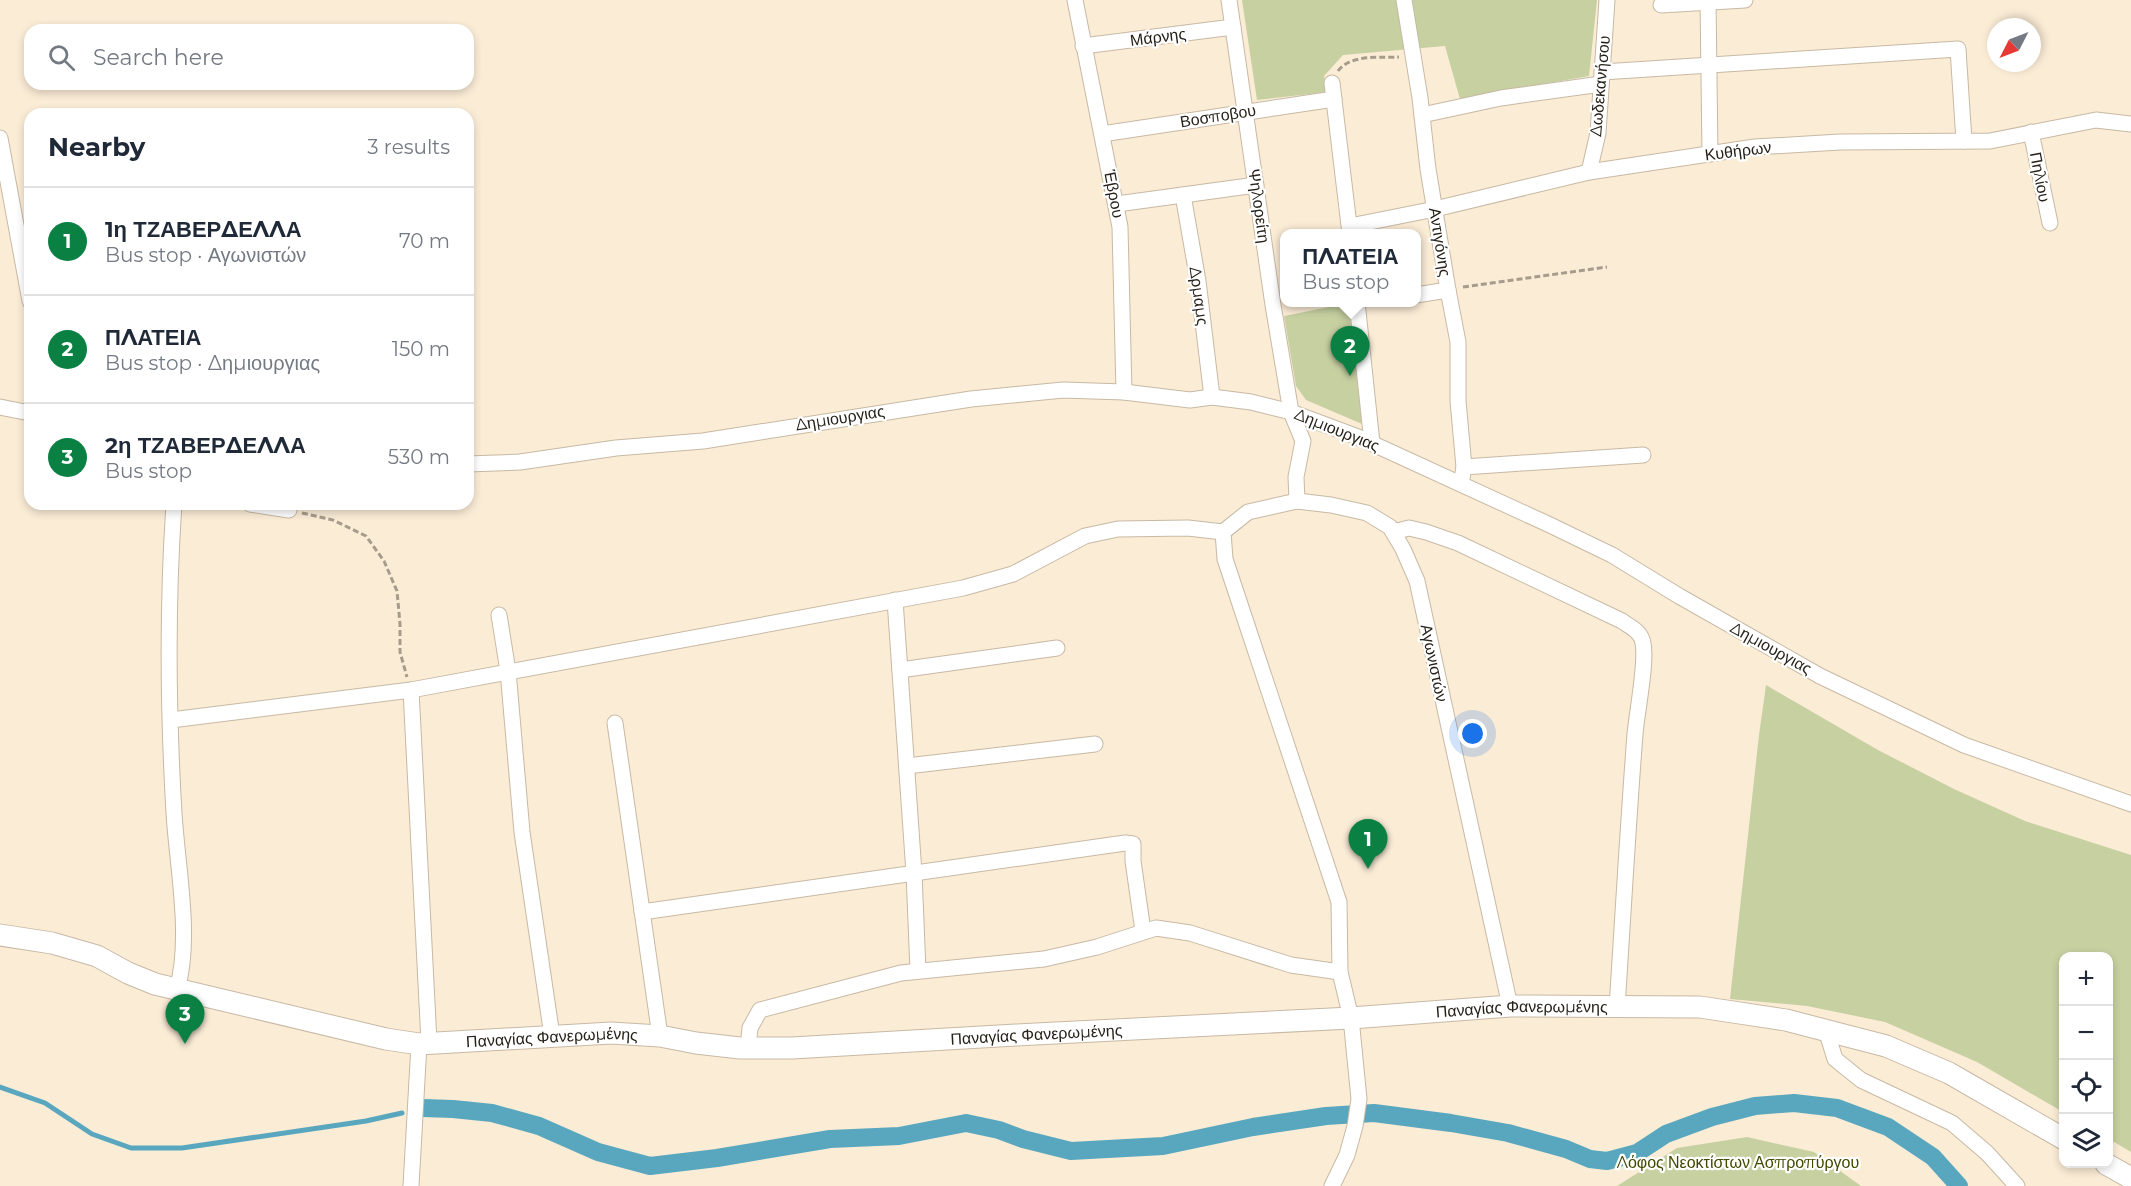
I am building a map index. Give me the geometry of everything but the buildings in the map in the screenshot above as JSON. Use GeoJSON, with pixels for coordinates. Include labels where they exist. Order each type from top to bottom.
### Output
{"type":"FeatureCollection","features":[{"type":"Feature","properties":{"kind":"main road","name":"Παναγίας Φανερωμένης"},"geometry":{"type":"LineString","coordinates":[[0,934],[52,943],[97,956],[128,973],[155,984],[386,1039],[424,1043],[611,1033],[660,1036],[696,1043],[748,1048],[792,1048],[1351,1018],[1510,1006],[1700,1008],[1786,1020],[1886,1046],[1949,1072],[2059,1136]]}},
{"type":"Feature","properties":{"kind":"main road"},"geometry":{"type":"LineString","coordinates":[[2113,1168],[2131,1178]]}},
{"type":"Feature","properties":{"kind":"street","name":"Έβρου"},"geometry":{"type":"LineString","coordinates":[[1075,0],[1117,204],[1122,262],[1124,392]]}},
{"type":"Feature","properties":{"kind":"street","name":"Ψηλορείτη"},"geometry":{"type":"LineString","coordinates":[[1229,0],[1291,412],[1303,441],[1296,477],[1297,501]]}},
{"type":"Feature","properties":{"kind":"street","name":"Αντιγόνης"},"geometry":{"type":"LineString","coordinates":[[1404,0],[1435,209],[1458,342],[1458,401],[1464,467],[1461,484]]}},
{"type":"Feature","properties":{"kind":"street","name":"Δωδεκανήσου"},"geometry":{"type":"LineString","coordinates":[[1589,172],[1598,134],[1607,0]]}},
{"type":"Feature","properties":{"kind":"street"},"geometry":{"type":"LineString","coordinates":[[1661,4],[1745,0]]}},
{"type":"Feature","properties":{"kind":"street"},"geometry":{"type":"LineString","coordinates":[[1708,1],[1710,154]]}},
{"type":"Feature","properties":{"kind":"street","name":"Μάρνης"},"geometry":{"type":"LineString","coordinates":[[1083,46],[1233,27]]}},
{"type":"Feature","properties":{"kind":"street"},"geometry":{"type":"LineString","coordinates":[[1422,115],[1602,78],[1709,63],[1958,49],[1964,141]]}},
{"type":"Feature","properties":{"kind":"street"},"geometry":{"type":"LineString","coordinates":[[1332,83],[1350,229]]}},
{"type":"Feature","properties":{"kind":"street","name":"Βοσποβου"},"geometry":{"type":"LineString","coordinates":[[1102,134],[1334,99]]}},
{"type":"Feature","properties":{"kind":"street","name":"Κυθήρων"},"geometry":{"type":"LineString","coordinates":[[1354,229],[1589,172],[1755,147],[1840,142],[1990,141],[2096,120],[2131,124]]}},
{"type":"Feature","properties":{"kind":"street","name":"Πηλίου"},"geometry":{"type":"LineString","coordinates":[[2031,132],[2050,223]]}},
{"type":"Feature","properties":{"kind":"street"},"geometry":{"type":"LineString","coordinates":[[0,138],[24,268]]}},
{"type":"Feature","properties":{"kind":"street"},"geometry":{"type":"LineString","coordinates":[[1117,204],[1256,185]]}},
{"type":"Feature","properties":{"kind":"street","name":"Δρμαμς"},"geometry":{"type":"LineString","coordinates":[[1183,195],[1198,281],[1212,397]]}},
{"type":"Feature","properties":{"kind":"street"},"geometry":{"type":"LineString","coordinates":[[1421,294],[1448,290]]}},
{"type":"Feature","properties":{"kind":"street"},"geometry":{"type":"LineString","coordinates":[[1359,307],[1371,443]]}},
{"type":"Feature","properties":{"kind":"street","name":"Δημιουργιας"},"geometry":{"type":"LineString","coordinates":[[474,464],[520,462],[616,448],[703,441],[971,399],[1063,390],[1124,392],[1190,400],[1212,397],[1251,402],[1291,412],[1371,443],[1612,555],[1820,676],[1964,745],[2131,804]]}},
{"type":"Feature","properties":{"kind":"street"},"geometry":{"type":"LineString","coordinates":[[0,407],[24,412]]}},
{"type":"Feature","properties":{"kind":"street"},"geometry":{"type":"LineString","coordinates":[[1464,467],[1643,455]]}},
{"type":"Feature","properties":{"kind":"street","name":"Αγωνιστών"},"geometry":{"type":"LineString","coordinates":[[1223,532],[1248,512],[1297,501],[1331,505],[1367,513],[1390,527],[1403,549],[1416,581],[1510,1006]]}},
{"type":"Feature","properties":{"kind":"street"},"geometry":{"type":"LineString","coordinates":[[174,510],[169,622],[171,720],[174,812],[184,956],[177,989]]}},
{"type":"Feature","properties":{"kind":"street"},"geometry":{"type":"LineString","coordinates":[[171,720],[411,690],[963,588],[1013,574],[1084,536],[1118,529],[1188,528],[1223,532],[1225,559],[1339,902],[1340,972],[1351,1018],[1359,1099],[1347,1155],[1332,1186]]}},
{"type":"Feature","properties":{"kind":"street"},"geometry":{"type":"LineString","coordinates":[[1393,532],[1409,528],[1458,543],[1622,621],[1637,631],[1643,642],[1628,825],[1617,1007]]}},
{"type":"Feature","properties":{"kind":"street"},"geometry":{"type":"LineString","coordinates":[[895,600],[914,873],[918,971]]}},
{"type":"Feature","properties":{"kind":"street"},"geometry":{"type":"LineString","coordinates":[[499,615],[508,671],[522,832],[552,1036]]}},
{"type":"Feature","properties":{"kind":"street"},"geometry":{"type":"LineString","coordinates":[[900,670],[1057,648]]}},
{"type":"Feature","properties":{"kind":"street"},"geometry":{"type":"LineString","coordinates":[[411,690],[424,1043],[411,1186]]}},
{"type":"Feature","properties":{"kind":"street"},"geometry":{"type":"LineString","coordinates":[[615,723],[660,1036]]}},
{"type":"Feature","properties":{"kind":"street"},"geometry":{"type":"LineString","coordinates":[[907,766],[1095,744]]}},
{"type":"Feature","properties":{"kind":"street"},"geometry":{"type":"LineString","coordinates":[[642,912],[1125,843],[1133,844],[1133,861],[1143,932]]}},
{"type":"Feature","properties":{"kind":"street"},"geometry":{"type":"LineString","coordinates":[[748,1048],[750,1028],[760,1010],[901,973],[1044,959],[1097,947],[1156,928],[1190,933],[1291,964],[1340,972]]}},
{"type":"Feature","properties":{"kind":"street"},"geometry":{"type":"LineString","coordinates":[[1826,1030],[1835,1059],[1861,1080],[1952,1123],[1987,1153],[2017,1186]]}},
{"type":"Feature","properties":{"kind":"path"},"geometry":{"type":"LineString","coordinates":[[1332,83],[1339,68],[1356,59],[1413,56]]}},
{"type":"Feature","properties":{"kind":"path"},"geometry":{"type":"LineString","coordinates":[[1448,290],[1607,267]]}},
{"type":"Feature","properties":{"kind":"path"},"geometry":{"type":"LineString","coordinates":[[289,510],[333,520],[366,536],[384,561],[397,591],[400,652],[411,690]]}},
{"type":"Feature","properties":{"kind":"green space"},"geometry":{"type":"Polygon","coordinates":[[[1242,0],[1597,0],[1589,76],[1460,99],[1445,46],[1343,55],[1324,76],[1327,92],[1257,100],[1242,0]]]}},
{"type":"Feature","properties":{"kind":"green space"},"geometry":{"type":"Polygon","coordinates":[[[1329,307],[1349,307],[1362,424],[1306,400],[1296,386],[1284,316],[1329,307]]]}},
{"type":"Feature","properties":{"kind":"green space"},"geometry":{"type":"Polygon","coordinates":[[[1766,685],[1878,750],[1954,789],[2025,821],[2131,855],[2131,1152],[2113,1141],[2113,952],[2059,952],[2059,1110],[1977,1062],[1885,1022],[1807,1006],[1730,999],[1766,685]]]}},
{"type":"Feature","properties":{"kind":"green space","name":"Λόφος Νεοκτίστων Ασπροπύργου"},"geometry":{"type":"Polygon","coordinates":[[[1747,1137],[1814,1152],[1861,1186],[1617,1186],[1677,1148],[1747,1137]]]}},
{"type":"Feature","properties":{"kind":"waterway"},"geometry":{"type":"LineString","coordinates":[[0,1087],[45,1103],[92,1134],[131,1148],[182,1148],[366,1121],[402,1113]]}},
{"type":"Feature","properties":{"kind":"waterway"},"geometry":{"type":"LineString","coordinates":[[423,1108],[492,1113],[539,1126],[598,1152],[650,1166],[717,1158],[830,1139],[899,1136],[966,1123],[1071,1151],[1163,1146],[1253,1127],[1326,1116],[1374,1113],[1508,1133],[1566,1149],[1590,1159],[1607,1161],[1637,1153],[1666,1134],[1712,1117],[1755,1106],[1794,1103],[1837,1108],[1888,1127],[1933,1157],[1959,1186]]}},
{"type":"Feature","properties":{"kind":"place","name":"ΠΛΑΤΕΙΑ"},"geometry":{"type":"Point","coordinates":[1350,376]}},
{"type":"Feature","properties":{"kind":"place","name":"1η ΤΖΑΒΕΡΔΕΛΛΑ"},"geometry":{"type":"Point","coordinates":[1368,869]}},
{"type":"Feature","properties":{"kind":"place","name":"2η ΤΖΑΒΕΡΔΕΛΛΑ"},"geometry":{"type":"Point","coordinates":[185,1044]}}]}
